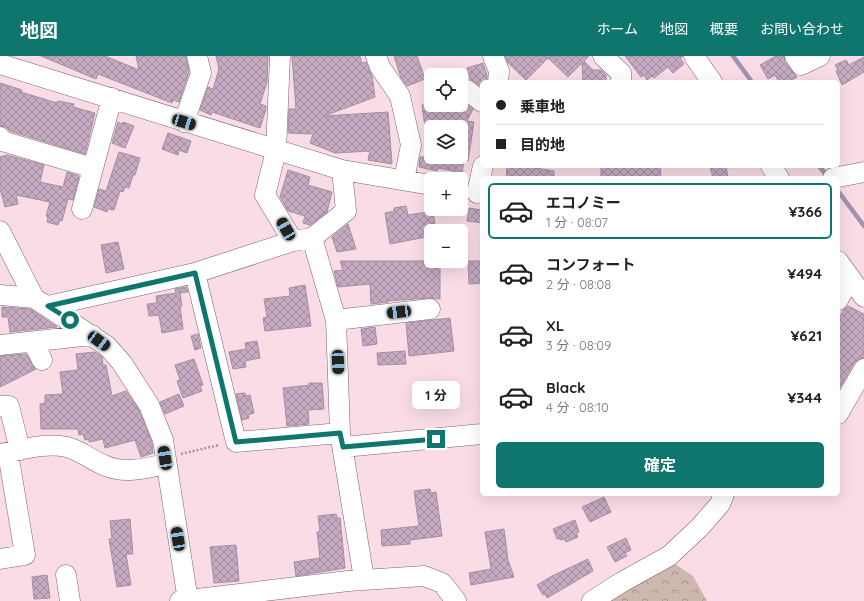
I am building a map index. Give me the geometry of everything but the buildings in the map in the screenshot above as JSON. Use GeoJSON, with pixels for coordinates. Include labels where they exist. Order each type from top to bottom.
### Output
{"type":"FeatureCollection","features":[{"type":"Feature","properties":{"kind":"street"},"geometry":{"type":"LineString","coordinates":[[184,122],[201,73],[197,56]]}},
{"type":"Feature","properties":{"kind":"street"},"geometry":{"type":"LineString","coordinates":[[280,56],[276,151],[265,195],[293,241]]}},
{"type":"Feature","properties":{"kind":"street"},"geometry":{"type":"LineString","coordinates":[[376,56],[380,67],[400,96],[411,145],[404,180]]}},
{"type":"Feature","properties":{"kind":"street"},"geometry":{"type":"LineString","coordinates":[[494,56],[499,71],[498,80]]}},
{"type":"Feature","properties":{"kind":"street"},"geometry":{"type":"LineString","coordinates":[[604,56],[621,73],[621,80]]}},
{"type":"Feature","properties":{"kind":"street"},"geometry":{"type":"LineString","coordinates":[[694,56],[711,80]]}},
{"type":"Feature","properties":{"kind":"street"},"geometry":{"type":"LineString","coordinates":[[795,56],[801,65],[820,56]]}},
{"type":"Feature","properties":{"kind":"street"},"geometry":{"type":"LineString","coordinates":[[0,64],[112,98],[276,151],[342,170],[424,184]]}},
{"type":"Feature","properties":{"kind":"street"},"geometry":{"type":"LineString","coordinates":[[82,209],[112,98]]}},
{"type":"Feature","properties":{"kind":"street"},"geometry":{"type":"LineString","coordinates":[[0,137],[2,141],[93,168]]}},
{"type":"Feature","properties":{"kind":"street"},"geometry":{"type":"LineString","coordinates":[[473,193],[482,168]]}},
{"type":"Feature","properties":{"kind":"street"},"geometry":{"type":"LineString","coordinates":[[0,295],[41,302],[195,273],[293,241],[312,238],[346,211],[342,170]]}},
{"type":"Feature","properties":{"kind":"street"},"geometry":{"type":"LineString","coordinates":[[840,176],[860,172]]}},
{"type":"Feature","properties":{"kind":"street"},"geometry":{"type":"LineString","coordinates":[[0,231],[41,302],[107,346],[122,363],[149,406],[162,440],[166,461],[185,601],[364,579],[424,576],[442,583],[456,601]]}},
{"type":"Feature","properties":{"kind":"street"},"geometry":{"type":"LineString","coordinates":[[312,238],[336,320],[342,440],[364,579]]}},
{"type":"Feature","properties":{"kind":"street"},"geometry":{"type":"LineString","coordinates":[[840,264],[864,297]]}},
{"type":"Feature","properties":{"kind":"street"},"geometry":{"type":"LineString","coordinates":[[195,273],[236,442],[342,440],[480,434]]}},
{"type":"Feature","properties":{"kind":"street"},"geometry":{"type":"LineString","coordinates":[[840,296],[849,278]]}},
{"type":"Feature","properties":{"kind":"street"},"geometry":{"type":"LineString","coordinates":[[336,320],[430,309]]}},
{"type":"Feature","properties":{"kind":"street"},"geometry":{"type":"LineString","coordinates":[[0,345],[92,335]]}},
{"type":"Feature","properties":{"kind":"street"},"geometry":{"type":"LineString","coordinates":[[33,342],[42,360]]}},
{"type":"Feature","properties":{"kind":"street"},"geometry":{"type":"LineString","coordinates":[[840,411],[864,369]]}},
{"type":"Feature","properties":{"kind":"street"},"geometry":{"type":"LineString","coordinates":[[0,406],[9,406],[9,452],[25,555],[0,559]]}},
{"type":"Feature","properties":{"kind":"street"},"geometry":{"type":"LineString","coordinates":[[9,452],[54,446],[66,447],[78,450],[106,467],[124,470],[139,470],[166,461]]}},
{"type":"Feature","properties":{"kind":"street"},"geometry":{"type":"LineString","coordinates":[[592,601],[622,582],[669,556],[700,527],[720,504],[723,496]]}},
{"type":"Feature","properties":{"kind":"street"},"geometry":{"type":"LineString","coordinates":[[66,575],[70,601]]}},
{"type":"Feature","properties":{"kind":"path"},"geometry":{"type":"LineString","coordinates":[[166,461],[236,442]]}},
{"type":"Feature","properties":{"kind":"green space"},"geometry":{"type":"Polygon","coordinates":[[[675,564],[693,576],[707,601],[604,601],[636,580],[657,574],[675,564]]]}},
{"type":"Feature","properties":{"kind":"waterway"},"geometry":{"type":"LineString","coordinates":[[733,56],[751,80]]}},
{"type":"Feature","properties":{"kind":"waterway"},"geometry":{"type":"LineString","coordinates":[[821,168],[827,176]]}},
{"type":"Feature","properties":{"kind":"waterway"},"geometry":{"type":"LineString","coordinates":[[840,194],[864,226]]}},
{"type":"Feature","properties":{"kind":"route"},"geometry":{"type":"LineString","coordinates":[[70,320],[48,306],[195,273],[236,442],[340,433],[343,447],[436,439]]}}]}
